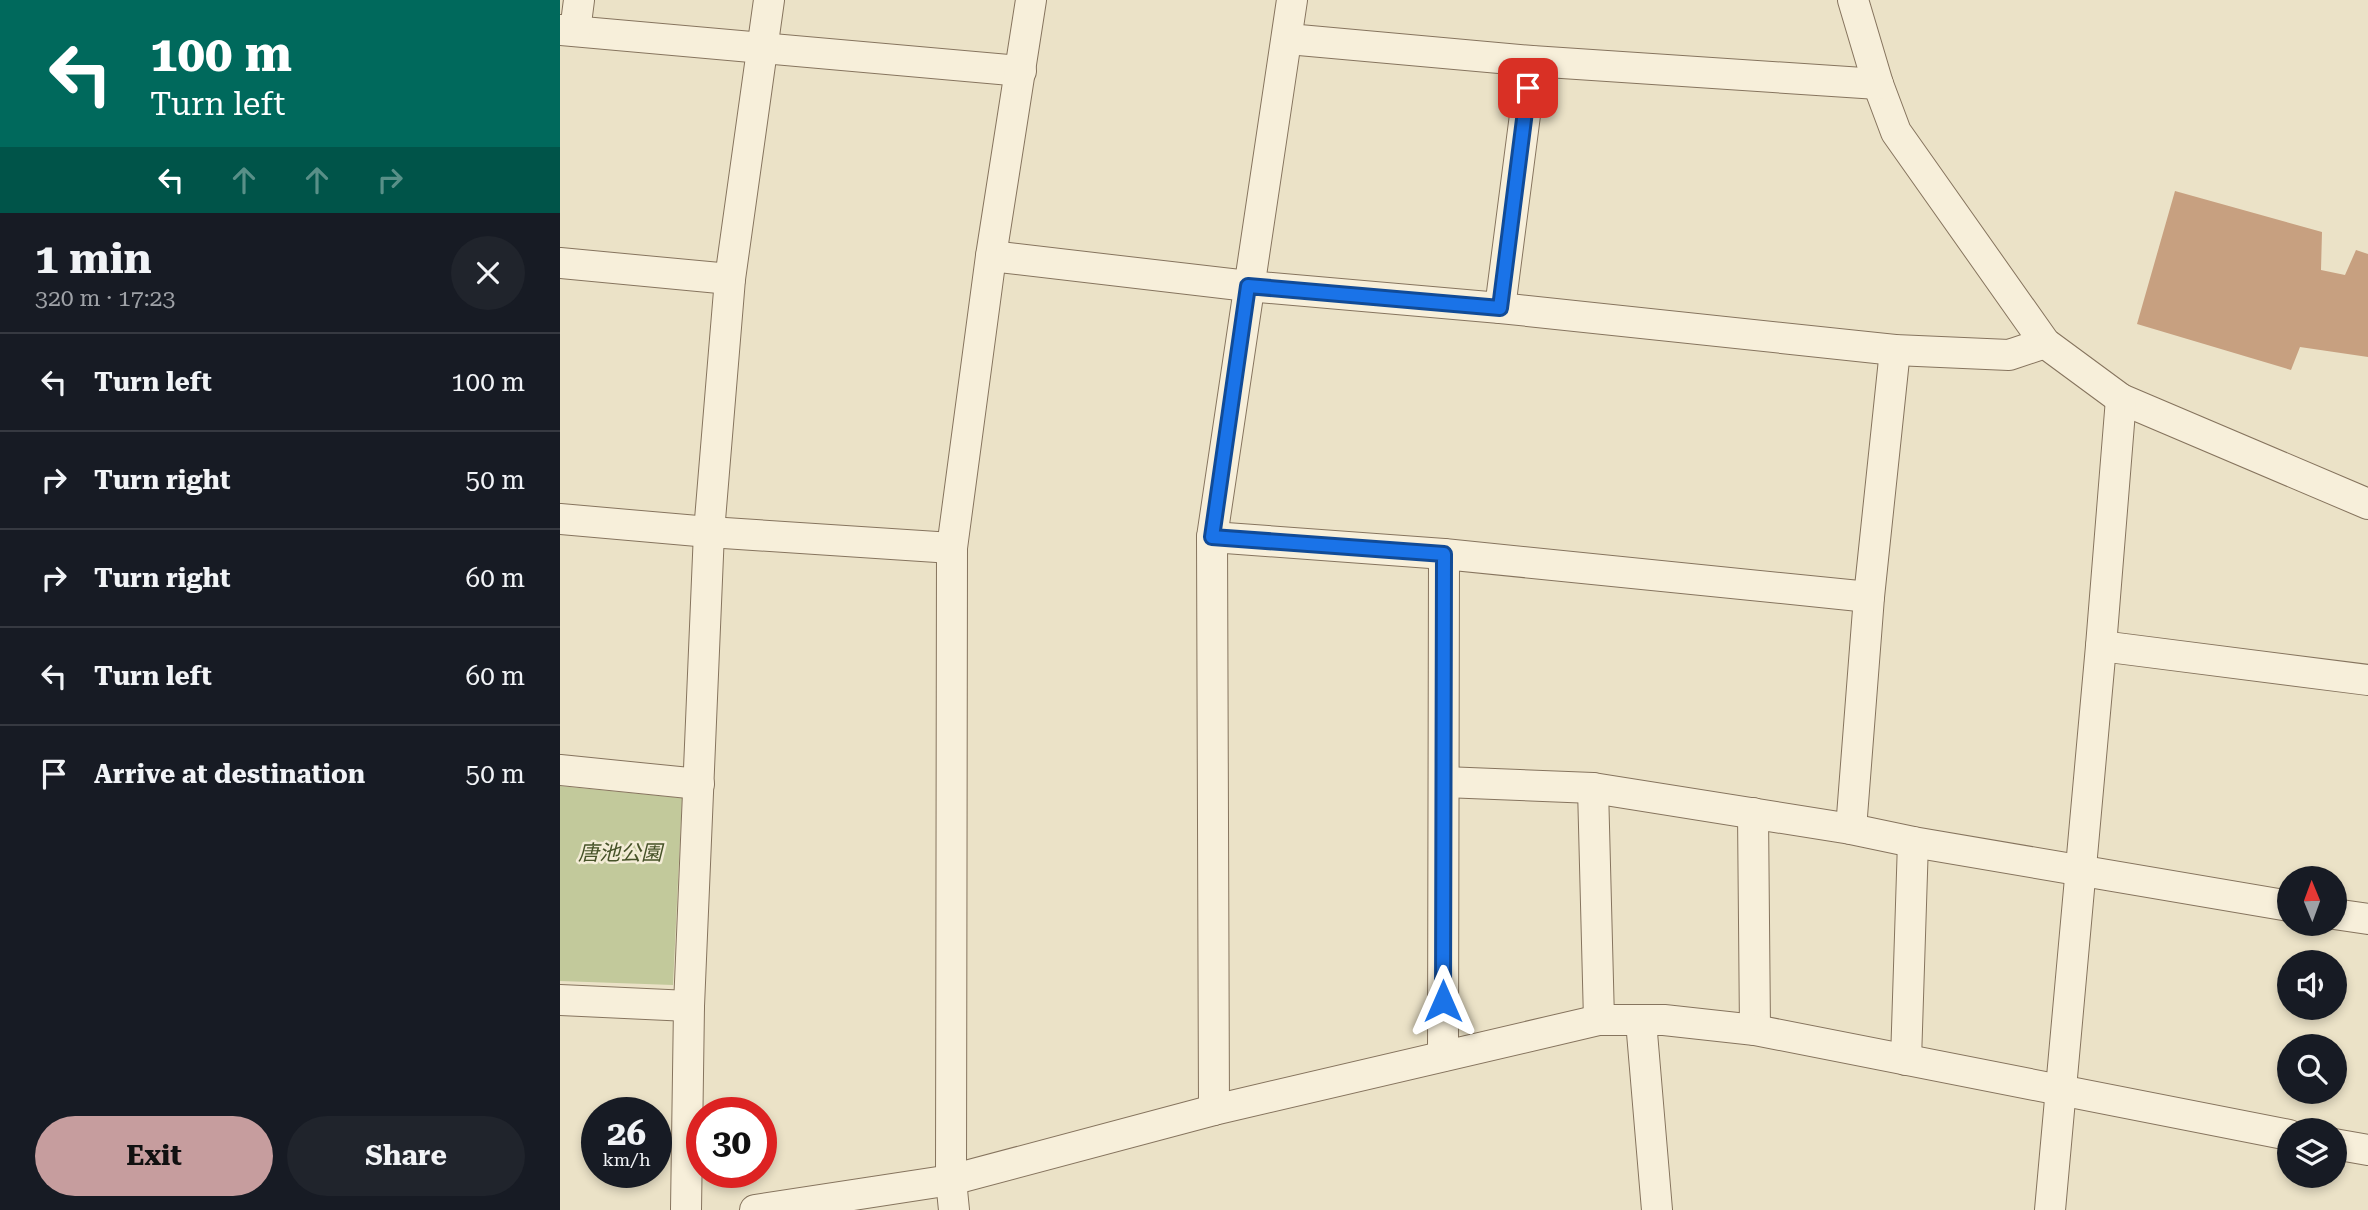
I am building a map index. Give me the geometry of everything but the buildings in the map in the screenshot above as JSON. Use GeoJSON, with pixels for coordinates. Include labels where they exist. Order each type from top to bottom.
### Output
{"type":"FeatureCollection","features":[{"type":"Feature","properties":{"kind":"street"},"geometry":{"type":"LineString","coordinates":[[579,0],[568,30],[1021,71]]}},
{"type":"Feature","properties":{"kind":"street"},"geometry":{"type":"LineString","coordinates":[[686,1210],[690,1006],[709,532],[730,279],[769,0]]}},
{"type":"Feature","properties":{"kind":"street"},"geometry":{"type":"LineString","coordinates":[[954,1210],[951,1180],[951,548],[991,256],[1031,0]]}},
{"type":"Feature","properties":{"kind":"street"},"geometry":{"type":"LineString","coordinates":[[1214,1110],[1212,537],[1292,0]]}},
{"type":"Feature","properties":{"kind":"street"},"geometry":{"type":"LineString","coordinates":[[1853,0],[1896,132],[2045,343],[2120,399],[2368,504]]}},
{"type":"Feature","properties":{"kind":"street"},"geometry":{"type":"LineString","coordinates":[[1288,39],[1532,61],[1878,83]]}},
{"type":"Feature","properties":{"kind":"street"},"geometry":{"type":"LineString","coordinates":[[1500,308],[1532,61]]}},
{"type":"Feature","properties":{"kind":"street"},"geometry":{"type":"LineString","coordinates":[[991,256],[1248,286],[1500,308],[1895,350],[2009,355],[2045,343]]}},
{"type":"Feature","properties":{"kind":"street"},"geometry":{"type":"LineString","coordinates":[[560,263],[730,279]]}},
{"type":"Feature","properties":{"kind":"street"},"geometry":{"type":"LineString","coordinates":[[1851,829],[1869,597],[1895,350]]}},
{"type":"Feature","properties":{"kind":"street"},"geometry":{"type":"LineString","coordinates":[[2050,1210],[2101,646],[2120,399]]}},
{"type":"Feature","properties":{"kind":"street"},"geometry":{"type":"LineString","coordinates":[[560,519],[951,548]]}},
{"type":"Feature","properties":{"kind":"street"},"geometry":{"type":"LineString","coordinates":[[1212,537],[1444,554],[1869,597]]}},
{"type":"Feature","properties":{"kind":"street"},"geometry":{"type":"LineString","coordinates":[[1443,1056],[1444,554]]}},
{"type":"Feature","properties":{"kind":"street"},"geometry":{"type":"LineString","coordinates":[[2101,646],[2368,680]]}},
{"type":"Feature","properties":{"kind":"street"},"geometry":{"type":"LineString","coordinates":[[560,771],[699,784]]}},
{"type":"Feature","properties":{"kind":"street"},"geometry":{"type":"LineString","coordinates":[[1444,782],[1593,788],[1851,829],[2277,904]]}},
{"type":"Feature","properties":{"kind":"street"},"geometry":{"type":"LineString","coordinates":[[1593,788],[1599,1020]]}},
{"type":"Feature","properties":{"kind":"street"},"geometry":{"type":"LineString","coordinates":[[1753,813],[1755,1030]]}},
{"type":"Feature","properties":{"kind":"street"},"geometry":{"type":"LineString","coordinates":[[1906,1060],[1913,842]]}},
{"type":"Feature","properties":{"kind":"street"},"geometry":{"type":"LineString","coordinates":[[2347,916],[2368,919]]}},
{"type":"Feature","properties":{"kind":"street"},"geometry":{"type":"LineString","coordinates":[[560,1000],[690,1006]]}},
{"type":"Feature","properties":{"kind":"street"},"geometry":{"type":"LineString","coordinates":[[755,1210],[951,1180],[1214,1110],[1599,1020],[1664,1020],[1755,1030],[2277,1133]]}},
{"type":"Feature","properties":{"kind":"street"},"geometry":{"type":"LineString","coordinates":[[1641,1021],[1657,1210]]}},
{"type":"Feature","properties":{"kind":"street"},"geometry":{"type":"LineString","coordinates":[[2347,1146],[2368,1150]]}},
{"type":"Feature","properties":{"kind":"green space","name":"唐池公園"},"geometry":{"type":"Polygon","coordinates":[[[560,786],[682,798],[673,985],[560,981],[560,786]]]}},
{"type":"Feature","properties":{"kind":"route"},"geometry":{"type":"LineString","coordinates":[[1443,1001],[1444,554],[1212,537],[1214,513],[1248,286],[1500,308],[1528,88]]}}]}
